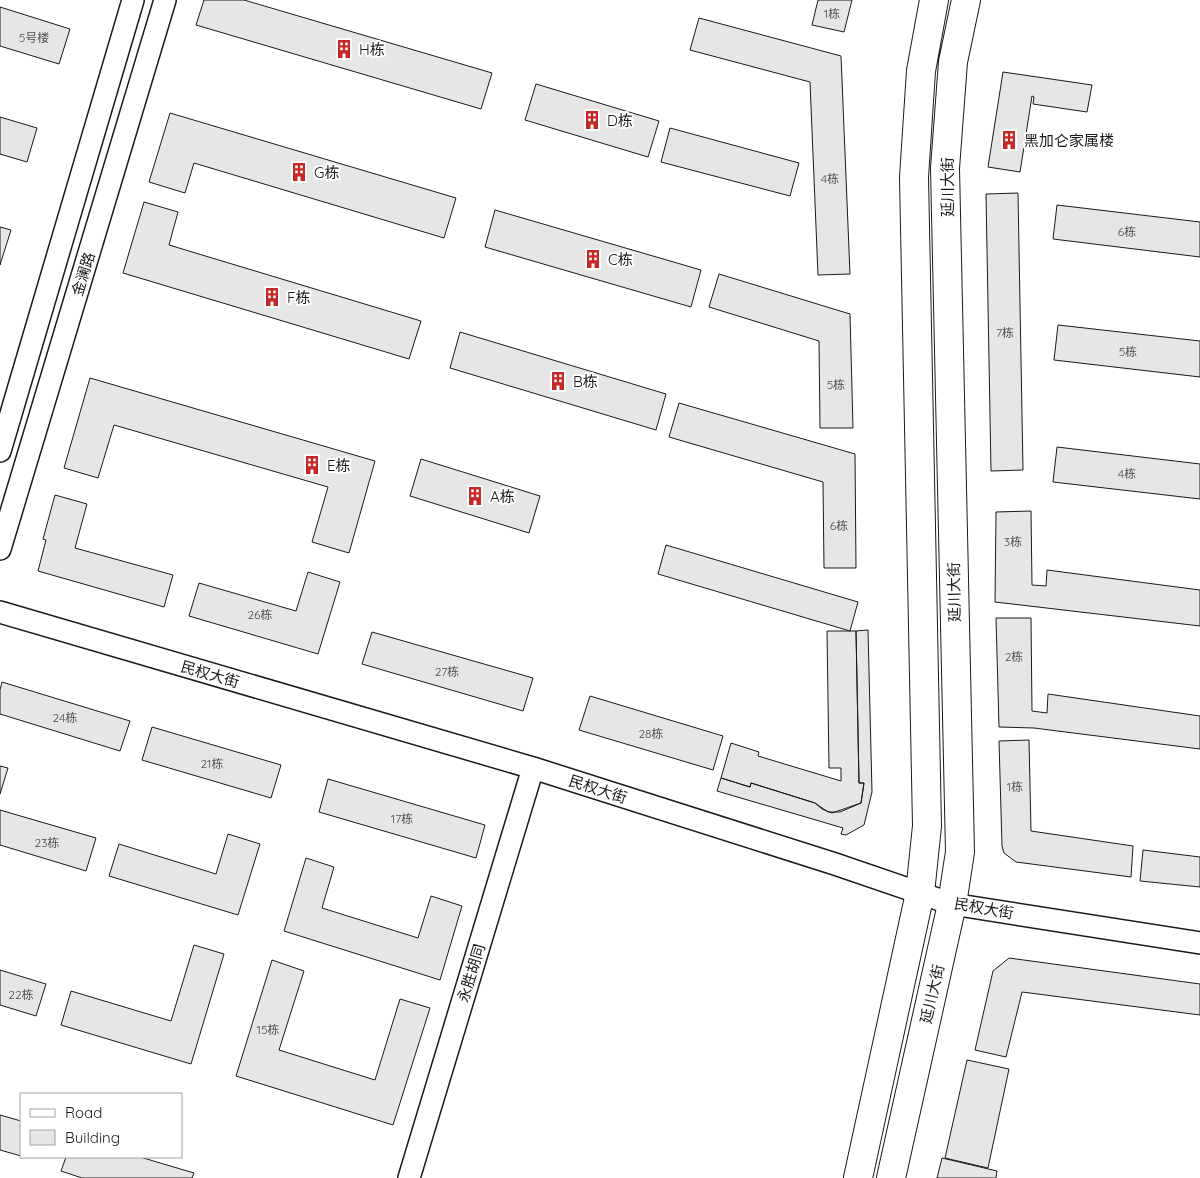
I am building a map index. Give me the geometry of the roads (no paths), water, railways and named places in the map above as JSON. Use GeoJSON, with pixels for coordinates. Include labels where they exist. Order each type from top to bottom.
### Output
{"type":"FeatureCollection","features":[{"type":"Feature","properties":{"kind":"main road"},"geometry":{"type":"LineString","coordinates":[[858,1178],[920,893],[927,826],[914,177],[921,71],[934,0]]}},
{"type":"Feature","properties":{"kind":"main road","name":"延川大街"},"geometry":{"type":"LineString","coordinates":[[891,1178],[952,904],[960,852],[946,168],[953,62],[966,0]]}},
{"type":"Feature","properties":{"kind":"street","name":"金澜路"},"geometry":{"type":"LineString","coordinates":[[0,451],[133,0]]}},
{"type":"Feature","properties":{"kind":"street","name":"金澜路"},"geometry":{"type":"LineString","coordinates":[[0,549],[165,0]]}},
{"type":"Feature","properties":{"kind":"street","name":"民权大街"},"geometry":{"type":"LineString","coordinates":[[0,612],[533,768],[952,904],[1200,943]]}},
{"type":"Feature","properties":{"kind":"street","name":"永胜胡同"},"geometry":{"type":"LineString","coordinates":[[409,1178],[533,768]]}},
{"type":"Feature","properties":{"kind":"place","name":"H栋"},"geometry":{"type":"Point","coordinates":[344,49]}},
{"type":"Feature","properties":{"kind":"place","name":"D栋"},"geometry":{"type":"Point","coordinates":[592,120]}},
{"type":"Feature","properties":{"kind":"place","name":"黑加仑家属楼"},"geometry":{"type":"Point","coordinates":[1009,140]}},
{"type":"Feature","properties":{"kind":"place","name":"G栋"},"geometry":{"type":"Point","coordinates":[299,172]}},
{"type":"Feature","properties":{"kind":"place","name":"C栋"},"geometry":{"type":"Point","coordinates":[593,259]}},
{"type":"Feature","properties":{"kind":"place","name":"F栋"},"geometry":{"type":"Point","coordinates":[272,297]}},
{"type":"Feature","properties":{"kind":"place","name":"B栋"},"geometry":{"type":"Point","coordinates":[558,381]}},
{"type":"Feature","properties":{"kind":"place","name":"E栋"},"geometry":{"type":"Point","coordinates":[312,465]}},
{"type":"Feature","properties":{"kind":"place","name":"A栋"},"geometry":{"type":"Point","coordinates":[475,496]}}]}
